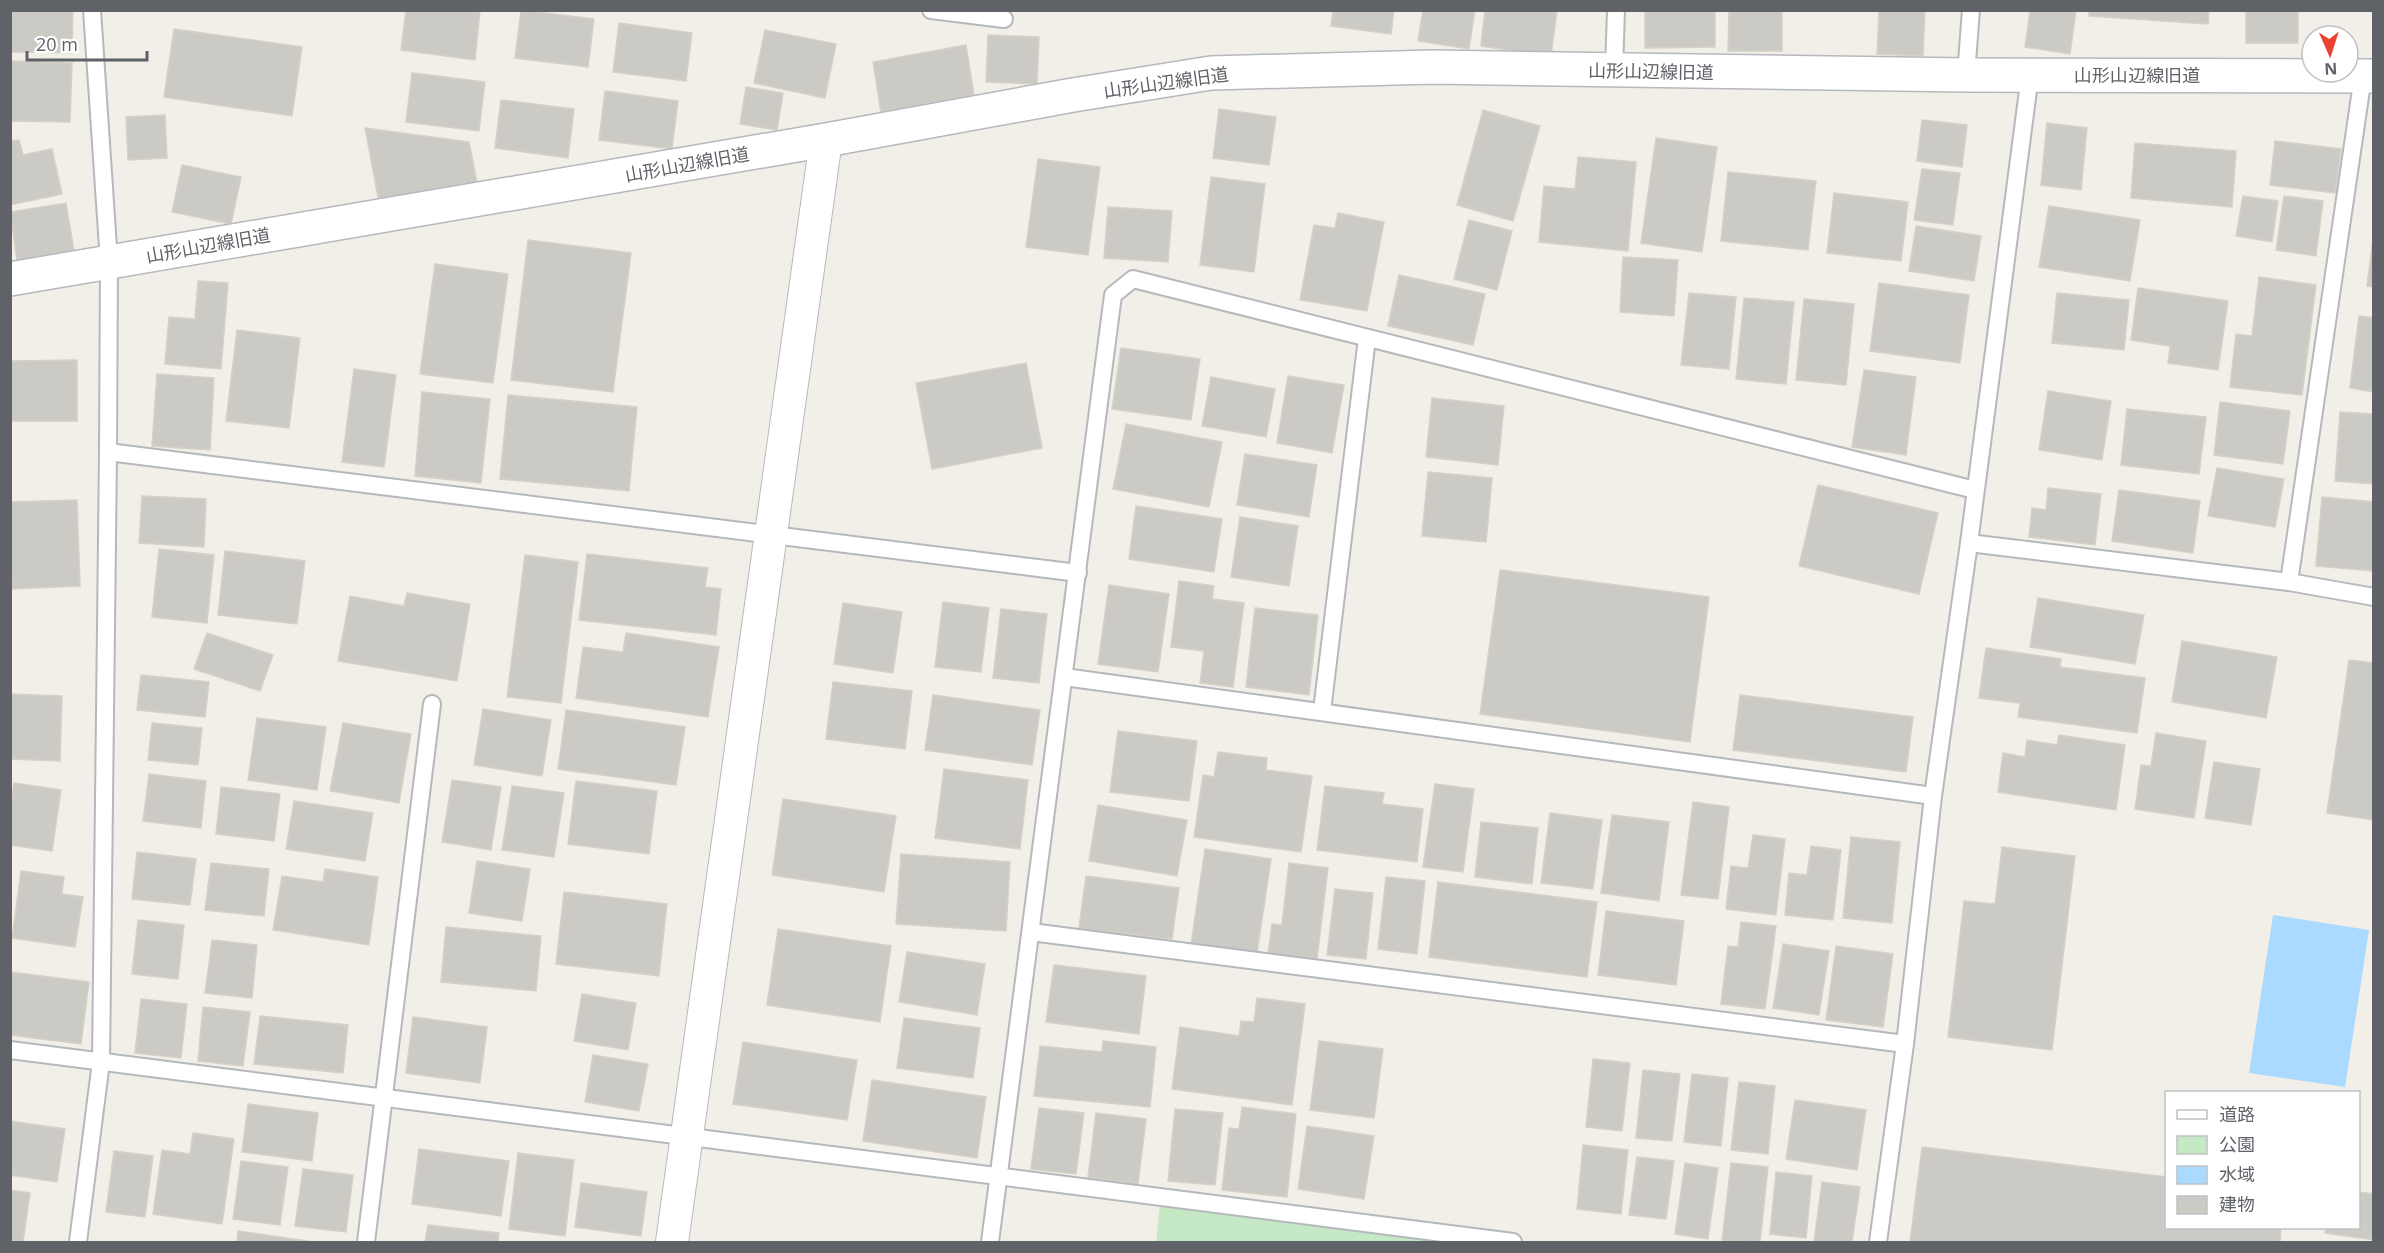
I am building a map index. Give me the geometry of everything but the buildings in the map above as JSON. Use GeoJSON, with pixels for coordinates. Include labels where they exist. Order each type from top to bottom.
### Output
{"type":"FeatureCollection","features":[{"type":"Feature","properties":{"kind":"street","name":"山形山辺線旧道"},"geometry":{"type":"LineString","coordinates":[[10,279],[1211,73],[1431,67],[1966,75],[2368,76]]}},
{"type":"Feature","properties":{"kind":"street"},"geometry":{"type":"LineString","coordinates":[[672,1242],[826,140]]}},
{"type":"Feature","properties":{"kind":"lane"},"geometry":{"type":"LineString","coordinates":[[78,1242],[101,1062],[108,452],[109,262],[92,10]]}},
{"type":"Feature","properties":{"kind":"lane"},"geometry":{"type":"LineString","coordinates":[[931,10],[1004,19]]}},
{"type":"Feature","properties":{"kind":"lane"},"geometry":{"type":"LineString","coordinates":[[1614,70],[1616,10]]}},
{"type":"Feature","properties":{"kind":"lane"},"geometry":{"type":"LineString","coordinates":[[1966,75],[1971,10]]}},
{"type":"Feature","properties":{"kind":"lane"},"geometry":{"type":"LineString","coordinates":[[1878,1242],[1905,1044],[1934,796],[2030,75]]}},
{"type":"Feature","properties":{"kind":"lane"},"geometry":{"type":"LineString","coordinates":[[2289,582],[2368,76]]}},
{"type":"Feature","properties":{"kind":"lane"},"geometry":{"type":"LineString","coordinates":[[990,1242],[1113,295],[1133,279],[1976,490]]}},
{"type":"Feature","properties":{"kind":"lane"},"geometry":{"type":"LineString","coordinates":[[1322,711],[1366,338]]}},
{"type":"Feature","properties":{"kind":"lane"},"geometry":{"type":"LineString","coordinates":[[108,452],[1078,573]]}},
{"type":"Feature","properties":{"kind":"lane"},"geometry":{"type":"LineString","coordinates":[[1969,543],[2289,582],[2373,597]]}},
{"type":"Feature","properties":{"kind":"lane"},"geometry":{"type":"LineString","coordinates":[[1064,677],[1934,796]]}},
{"type":"Feature","properties":{"kind":"lane"},"geometry":{"type":"LineString","coordinates":[[366,1242],[432,705]]}},
{"type":"Feature","properties":{"kind":"lane"},"geometry":{"type":"LineString","coordinates":[[1031,932],[1905,1044]]}},
{"type":"Feature","properties":{"kind":"lane"},"geometry":{"type":"LineString","coordinates":[[10,1050],[1513,1242]]}},
{"type":"Feature","properties":{"kind":"green space"},"geometry":{"type":"Polygon","coordinates":[[[1161,1198],[1513,1242],[1156,1242],[1161,1198]]]}},
{"type":"Feature","properties":{"kind":"water"},"geometry":{"type":"Polygon","coordinates":[[[2273,915],[2369,930],[2345,1087],[2249,1073],[2273,915]]]}}]}
